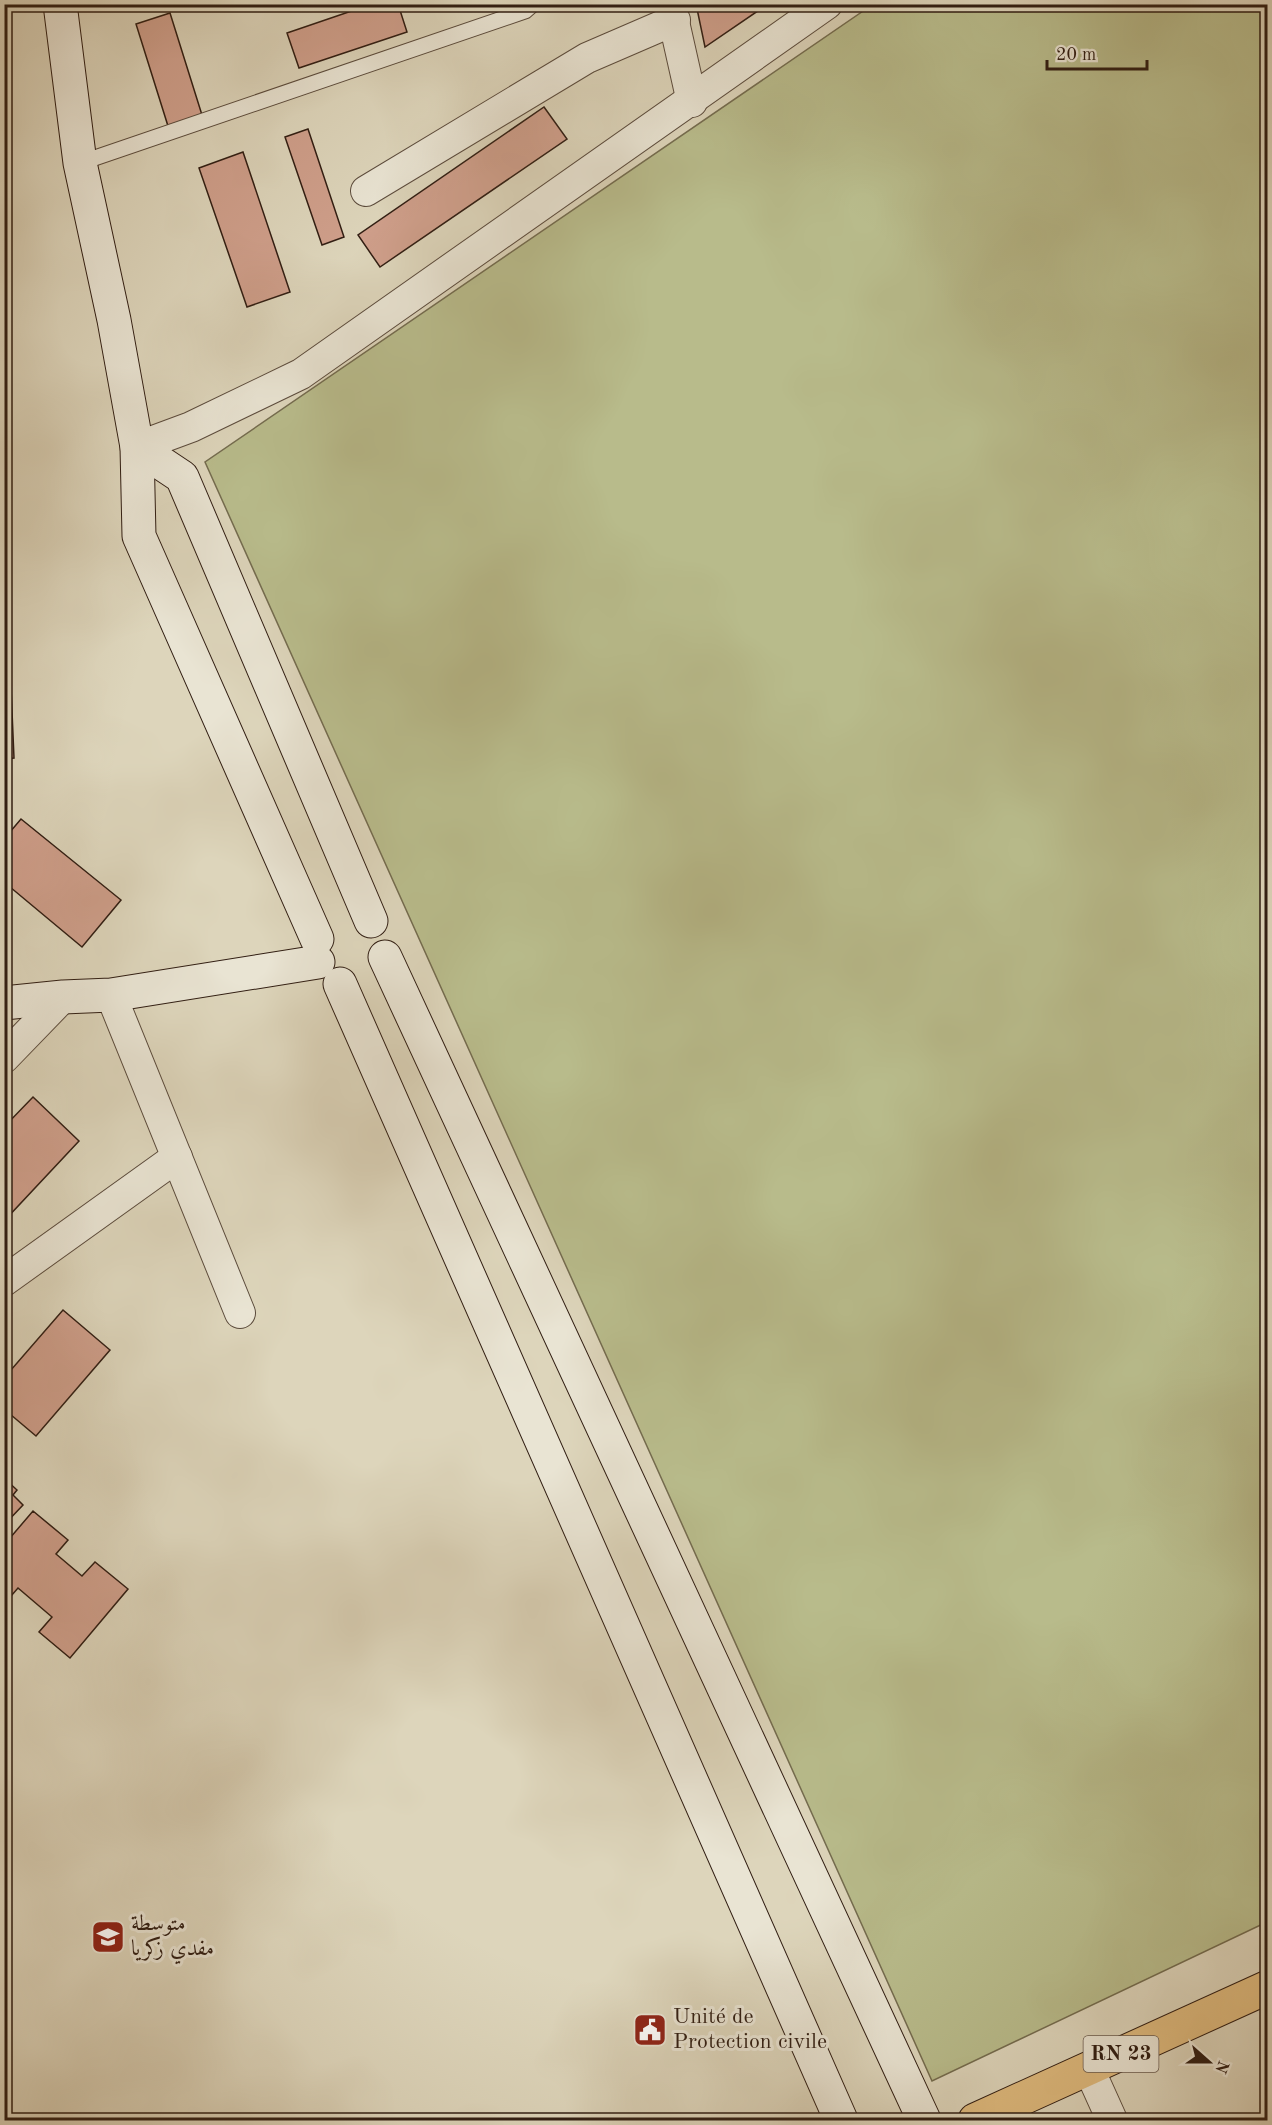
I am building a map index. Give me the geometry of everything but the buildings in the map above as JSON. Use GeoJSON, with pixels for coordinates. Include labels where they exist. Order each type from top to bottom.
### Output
{"type":"FeatureCollection","features":[{"type":"Feature","properties":{"kind":"main road","name":"RN 23"},"geometry":{"type":"LineString","coordinates":[[975,2121],[1268,1987]]}},
{"type":"Feature","properties":{"kind":"street"},"geometry":{"type":"LineString","coordinates":[[60,4],[80,163],[114,320],[136,447],[139,536],[325,962],[841,2121]]}},
{"type":"Feature","properties":{"kind":"street"},"geometry":{"type":"LineString","coordinates":[[136,447],[191,427],[301,374],[692,102],[827,4]]}},
{"type":"Feature","properties":{"kind":"street"},"geometry":{"type":"LineString","coordinates":[[366,191],[587,58],[673,12],[692,102]]}},
{"type":"Feature","properties":{"kind":"street"},"geometry":{"type":"LineString","coordinates":[[136,447],[183,477],[371,921],[384,937],[385,957],[924,2121]]}},
{"type":"Feature","properties":{"kind":"street"},"geometry":{"type":"LineString","coordinates":[[325,962],[322,929],[339,916],[350,914],[371,921]]}},
{"type":"Feature","properties":{"kind":"street"},"geometry":{"type":"LineString","coordinates":[[4,1003],[63,996],[111,995],[325,962],[364,983],[381,968],[385,957]]}},
{"type":"Feature","properties":{"kind":"street"},"geometry":{"type":"LineString","coordinates":[[111,995],[240,1313]]}},
{"type":"Feature","properties":{"kind":"street"},"geometry":{"type":"LineString","coordinates":[[4,1058],[63,996]]}},
{"type":"Feature","properties":{"kind":"street"},"geometry":{"type":"LineString","coordinates":[[4,1281],[177,1157]]}},
{"type":"Feature","properties":{"kind":"street"},"geometry":{"type":"LineString","coordinates":[[1089,2069],[1112,2121]]}},
{"type":"Feature","properties":{"kind":"lane"},"geometry":{"type":"LineString","coordinates":[[80,163],[514,15],[533,4]]}},
{"type":"Feature","properties":{"kind":"green space"},"geometry":{"type":"Polygon","coordinates":[[[872,5],[1268,5],[1267,1922],[932,2081],[205,462],[872,5]]]}},
{"type":"Feature","properties":{"kind":"place","name":"متوسطة مفدي زكريا"},"geometry":{"type":"Point","coordinates":[108,1937]}},
{"type":"Feature","properties":{"kind":"place","name":"Unité de Protection civile"},"geometry":{"type":"Point","coordinates":[650,2030]}}]}
